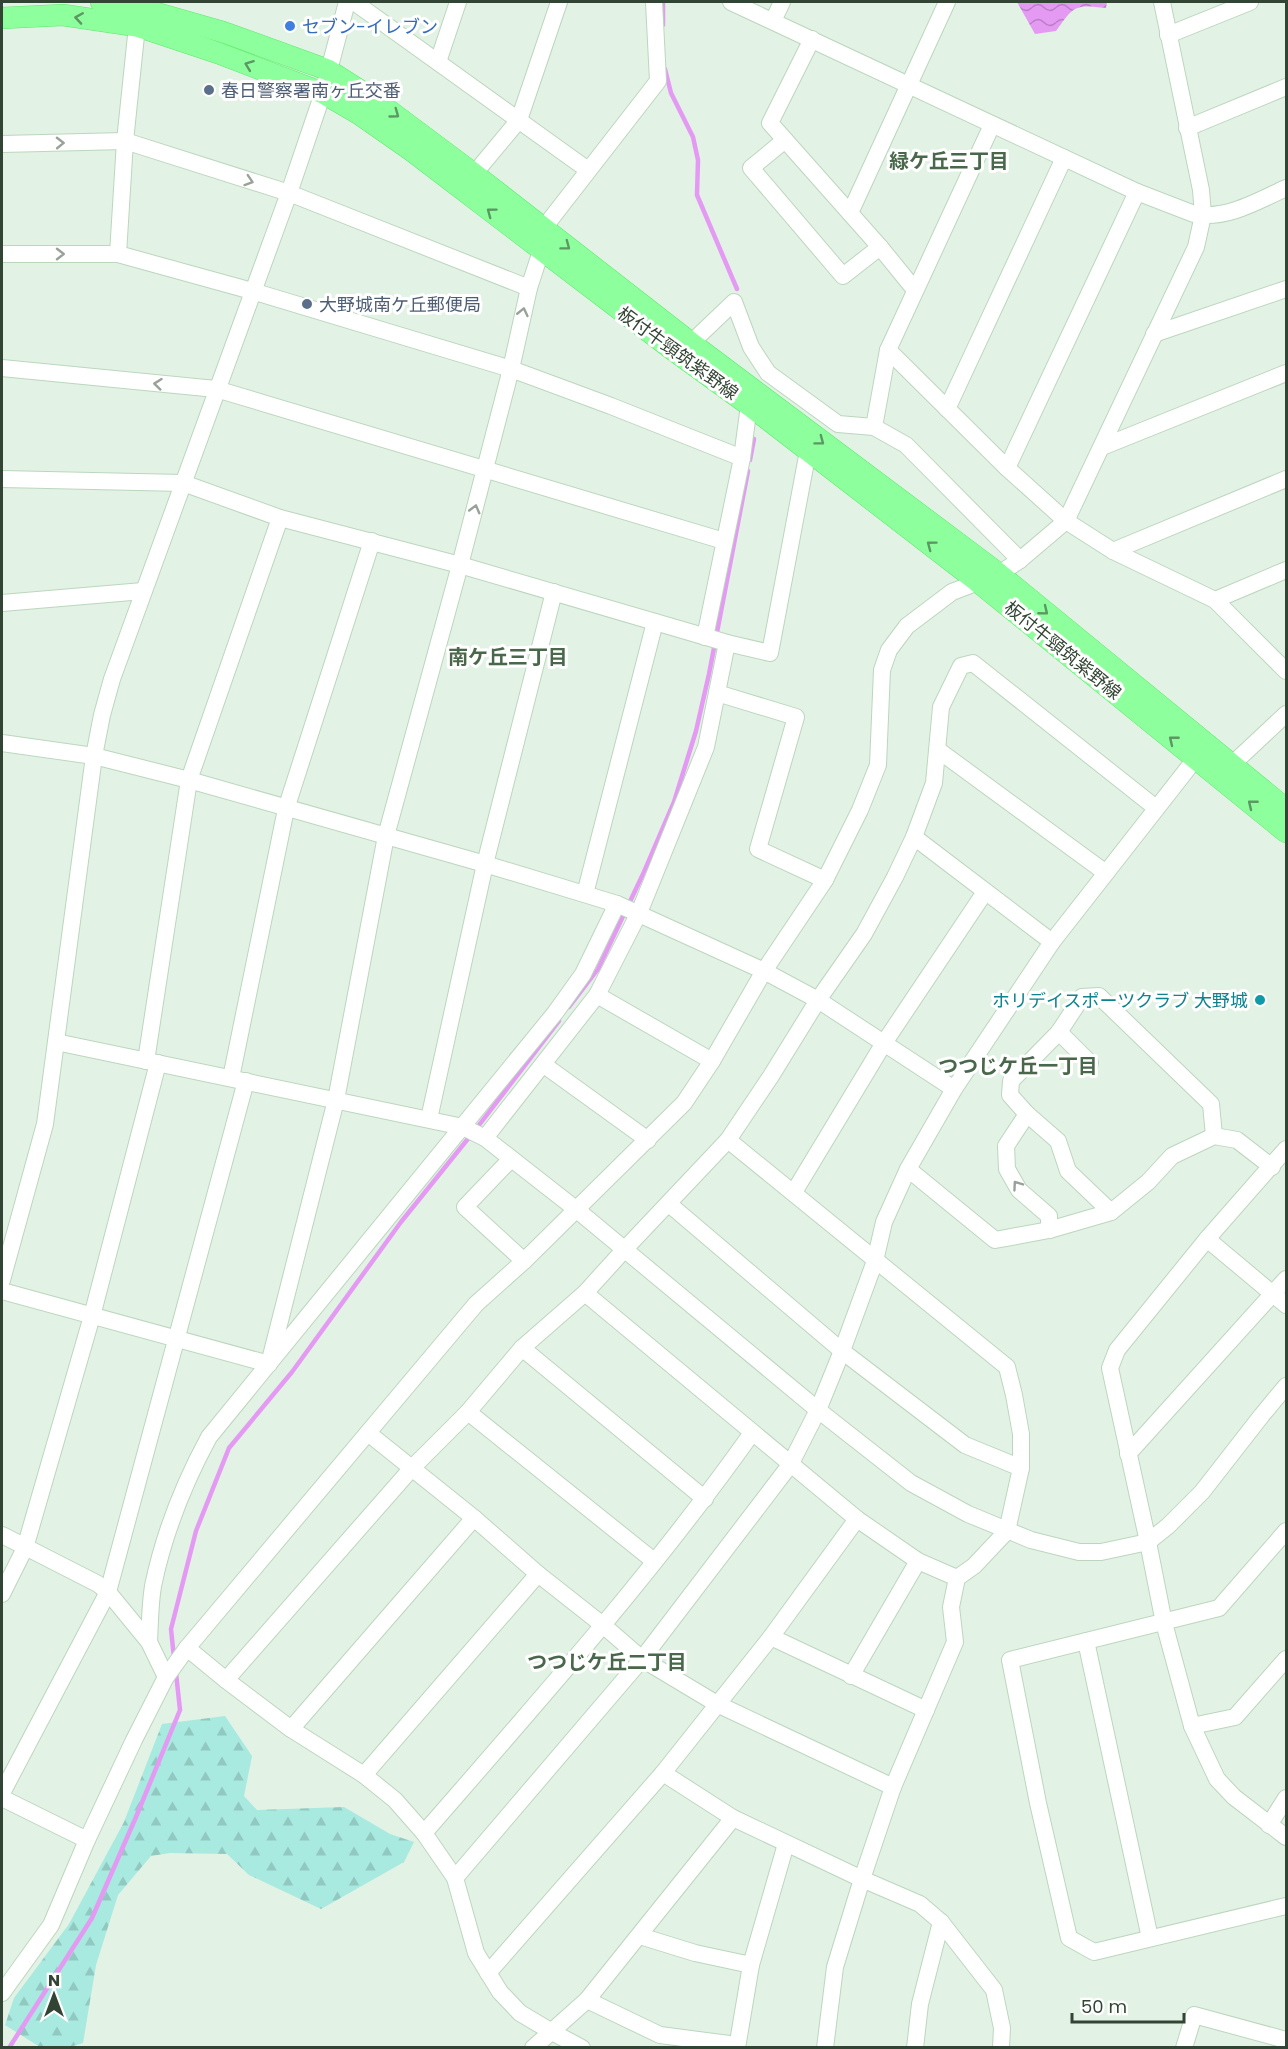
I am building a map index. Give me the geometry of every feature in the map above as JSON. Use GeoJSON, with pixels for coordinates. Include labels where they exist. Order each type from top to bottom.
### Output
{"type":"FeatureCollection","features":[{"type":"Feature","properties":{"kind":"main road","name":"板付牛頸筑紫野線"},"geometry":{"type":"LineString","coordinates":[[101,2],[218,53],[323,93],[359,114],[412,151],[541,251],[749,405],[977,581],[1196,758],[1226,771],[1287,809]]}},
{"type":"Feature","properties":{"kind":"main road","name":"板付牛頸筑紫野線"},"geometry":{"type":"LineString","coordinates":[[2,14],[141,18],[223,32],[328,70],[375,100],[474,174],[691,344],[999,574],[1226,771],[1287,832]]}},
{"type":"Feature","properties":{"kind":"street"},"geometry":{"type":"LineString","coordinates":[[2,1280],[45,1124],[94,756],[102,715],[112,679],[143,591],[289,193],[323,93],[347,2]]}},
{"type":"Feature","properties":{"kind":"street"},"geometry":{"type":"LineString","coordinates":[[354,2],[588,170]]}},
{"type":"Feature","properties":{"kind":"street"},"geometry":{"type":"LineString","coordinates":[[438,62],[458,2]]}},
{"type":"Feature","properties":{"kind":"street"},"geometry":{"type":"LineString","coordinates":[[474,174],[519,120],[559,2]]}},
{"type":"Feature","properties":{"kind":"street"},"geometry":{"type":"LineString","coordinates":[[543,229],[658,81],[654,2]]}},
{"type":"Feature","properties":{"kind":"street"},"geometry":{"type":"LineString","coordinates":[[731,2],[1137,192],[1203,215],[1235,210],[1287,188]]}},
{"type":"Feature","properties":{"kind":"street"},"geometry":{"type":"LineString","coordinates":[[773,21],[782,2]]}},
{"type":"Feature","properties":{"kind":"street"},"geometry":{"type":"LineString","coordinates":[[850,213],[946,2]]}},
{"type":"Feature","properties":{"kind":"street"},"geometry":{"type":"LineString","coordinates":[[2,1993],[51,1925],[87,1840],[166,1677],[187,1648],[476,1304],[524,1261],[684,1103],[712,1061],[764,971],[825,880],[860,810],[878,765],[882,670],[890,650],[907,626],[952,592],[999,574],[1020,560],[1066,521],[1196,247],[1203,215],[1201,190],[1162,2]]}},
{"type":"Feature","properties":{"kind":"street"},"geometry":{"type":"LineString","coordinates":[[1168,35],[1250,2]]}},
{"type":"Feature","properties":{"kind":"street"},"geometry":{"type":"LineString","coordinates":[[118,254],[125,141],[141,18]]}},
{"type":"Feature","properties":{"kind":"street"},"geometry":{"type":"LineString","coordinates":[[812,39],[770,123],[915,290]]}},
{"type":"Feature","properties":{"kind":"street"},"geometry":{"type":"LineString","coordinates":[[1187,128],[1287,87]]}},
{"type":"Feature","properties":{"kind":"street"},"geometry":{"type":"LineString","coordinates":[[874,427],[888,350],[992,125]]}},
{"type":"Feature","properties":{"kind":"street"},"geometry":{"type":"LineString","coordinates":[[785,140],[751,168],[843,276],[880,247]]}},
{"type":"Feature","properties":{"kind":"street"},"geometry":{"type":"LineString","coordinates":[[2,144],[125,141],[289,193],[529,288]]}},
{"type":"Feature","properties":{"kind":"street"},"geometry":{"type":"LineString","coordinates":[[947,409],[1064,158]]}},
{"type":"Feature","properties":{"kind":"street"},"geometry":{"type":"LineString","coordinates":[[1007,468],[1137,192]]}},
{"type":"Feature","properties":{"kind":"street"},"geometry":{"type":"LineString","coordinates":[[269,1364],[336,1100],[386,836],[460,565],[511,369],[529,288],[541,251]]}},
{"type":"Feature","properties":{"kind":"street"},"geometry":{"type":"LineString","coordinates":[[2,254],[118,254],[252,291],[511,369],[611,405],[742,458]]}},
{"type":"Feature","properties":{"kind":"street"},"geometry":{"type":"LineString","coordinates":[[1154,334],[1287,289]]}},
{"type":"Feature","properties":{"kind":"street"},"geometry":{"type":"LineString","coordinates":[[691,344],[734,302],[751,347],[768,373],[838,424],[874,427],[906,445],[1020,560]]}},
{"type":"Feature","properties":{"kind":"street"},"geometry":{"type":"LineString","coordinates":[[888,350],[1007,468],[1066,521],[1113,551],[1215,600],[1284,666]]}},
{"type":"Feature","properties":{"kind":"street"},"geometry":{"type":"LineString","coordinates":[[2,368],[216,389],[724,541]]}},
{"type":"Feature","properties":{"kind":"street"},"geometry":{"type":"LineString","coordinates":[[1102,447],[1287,373]]}},
{"type":"Feature","properties":{"kind":"street"},"geometry":{"type":"LineString","coordinates":[[705,637],[742,458],[749,405]]}},
{"type":"Feature","properties":{"kind":"street"},"geometry":{"type":"LineString","coordinates":[[2,479],[183,483],[280,518],[460,565],[705,637],[770,653],[808,451]]}},
{"type":"Feature","properties":{"kind":"street"},"geometry":{"type":"LineString","coordinates":[[1113,551],[1287,479]]}},
{"type":"Feature","properties":{"kind":"street"},"geometry":{"type":"LineString","coordinates":[[2,1594],[25,1548],[92,1316],[152,1062],[189,780],[280,518]]}},
{"type":"Feature","properties":{"kind":"street"},"geometry":{"type":"LineString","coordinates":[[87,1840],[2,1795],[108,1592],[178,1339],[239,1080],[286,809],[372,541]]}},
{"type":"Feature","properties":{"kind":"street"},"geometry":{"type":"LineString","coordinates":[[1215,600],[1287,570]]}},
{"type":"Feature","properties":{"kind":"street"},"geometry":{"type":"LineString","coordinates":[[2,603],[143,591]]}},
{"type":"Feature","properties":{"kind":"street"},"geometry":{"type":"LineString","coordinates":[[429,1119],[485,864],[554,592]]}},
{"type":"Feature","properties":{"kind":"street"},"geometry":{"type":"LineString","coordinates":[[585,894],[655,622]]}},
{"type":"Feature","properties":{"kind":"street"},"geometry":{"type":"LineString","coordinates":[[485,1138],[597,995],[639,913],[706,747],[728,643]]}},
{"type":"Feature","properties":{"kind":"street"},"geometry":{"type":"LineString","coordinates":[[226,1680],[412,1468],[468,1412],[522,1348],[585,1293],[728,1140],[818,1000],[864,934],[895,877],[914,837],[934,783],[941,707],[961,666],[973,663],[1156,808]]}},
{"type":"Feature","properties":{"kind":"street"},"geometry":{"type":"LineString","coordinates":[[717,693],[796,717],[759,849],[825,880]]}},
{"type":"Feature","properties":{"kind":"street"},"geometry":{"type":"LineString","coordinates":[[1226,771],[1287,714]]}},
{"type":"Feature","properties":{"kind":"street"},"geometry":{"type":"LineString","coordinates":[[2,742],[94,756],[189,780],[618,904],[764,971],[818,1000],[954,1089]]}},
{"type":"Feature","properties":{"kind":"street"},"geometry":{"type":"LineString","coordinates":[[938,750],[1106,873]]}},
{"type":"Feature","properties":{"kind":"street"},"geometry":{"type":"LineString","coordinates":[[455,1878],[642,1659],[790,1465],[818,1410],[842,1351],[875,1261],[884,1222],[908,1169],[954,1089],[1052,942],[1196,758]]}},
{"type":"Feature","properties":{"kind":"street"},"geometry":{"type":"LineString","coordinates":[[914,837],[1052,942]]}},
{"type":"Feature","properties":{"kind":"street"},"geometry":{"type":"LineString","coordinates":[[794,1192],[884,1043],[985,892]]}},
{"type":"Feature","properties":{"kind":"street"},"geometry":{"type":"LineString","coordinates":[[149,1642],[153,1588],[171,1518],[190,1472],[209,1437],[555,1013],[583,974],[618,904]]}},
{"type":"Feature","properties":{"kind":"street"},"geometry":{"type":"LineString","coordinates":[[597,995],[712,1061]]}},
{"type":"Feature","properties":{"kind":"street"},"geometry":{"type":"LineString","coordinates":[[1111,1212],[1068,1171],[1058,1141],[1027,1114],[1010,1095],[1011,1081],[1059,1032],[1082,997],[1099,996],[1211,1104],[1214,1136]]}},
{"type":"Feature","properties":{"kind":"street"},"geometry":{"type":"LineString","coordinates":[[1059,1032],[1090,1063]]}},
{"type":"Feature","properties":{"kind":"street"},"geometry":{"type":"LineString","coordinates":[[56,1042],[429,1119],[463,1127],[485,1138],[576,1210],[818,1410],[911,1483],[968,1514],[1031,1540],[1079,1552],[1101,1552],[1148,1542],[1168,1526],[1202,1492],[1287,1386]]}},
{"type":"Feature","properties":{"kind":"street"},"geometry":{"type":"LineString","coordinates":[[544,1065],[648,1140]]}},
{"type":"Feature","properties":{"kind":"street"},"geometry":{"type":"LineString","coordinates":[[1027,1114],[1006,1146],[1007,1169],[1019,1190],[1049,1216],[1049,1230]]}},
{"type":"Feature","properties":{"kind":"street"},"geometry":{"type":"LineString","coordinates":[[908,1169],[995,1240],[1049,1230],[1111,1212],[1148,1182],[1172,1156],[1214,1136],[1237,1140],[1272,1167]]}},
{"type":"Feature","properties":{"kind":"street"},"geometry":{"type":"LineString","coordinates":[[728,1140],[1007,1367],[1021,1434],[1021,1468],[1007,1531],[974,1566],[957,1578],[951,1607],[955,1642],[893,1787],[862,1879],[835,1967],[825,2048]]}},
{"type":"Feature","properties":{"kind":"street"},"geometry":{"type":"LineString","coordinates":[[1287,1149],[1207,1239],[1117,1350],[1110,1368],[1164,1623],[1192,1726],[1217,1779],[1234,1797],[1287,1837]]}},
{"type":"Feature","properties":{"kind":"street"},"geometry":{"type":"LineString","coordinates":[[511,1159],[465,1207],[524,1261]]}},
{"type":"Feature","properties":{"kind":"street"},"geometry":{"type":"LineString","coordinates":[[669,1204],[842,1351],[965,1445],[1021,1468]]}},
{"type":"Feature","properties":{"kind":"street"},"geometry":{"type":"LineString","coordinates":[[1207,1239],[1280,1299]]}},
{"type":"Feature","properties":{"kind":"street"},"geometry":{"type":"LineString","coordinates":[[1128,1454],[1280,1299],[1287,1279]]}},
{"type":"Feature","properties":{"kind":"street"},"geometry":{"type":"LineString","coordinates":[[2,1291],[269,1364]]}},
{"type":"Feature","properties":{"kind":"street"},"geometry":{"type":"LineString","coordinates":[[585,1293],[857,1519],[918,1561],[957,1578]]}},
{"type":"Feature","properties":{"kind":"street"},"geometry":{"type":"LineString","coordinates":[[522,1348],[705,1499]]}},
{"type":"Feature","properties":{"kind":"street"},"geometry":{"type":"LineString","coordinates":[[468,1412],[654,1561]]}},
{"type":"Feature","properties":{"kind":"street"},"geometry":{"type":"LineString","coordinates":[[368,1433],[474,1518],[642,1659],[717,1704],[893,1787]]}},
{"type":"Feature","properties":{"kind":"street"},"geometry":{"type":"LineString","coordinates":[[424,1833],[604,1626],[705,1499],[752,1433]]}},
{"type":"Feature","properties":{"kind":"street"},"geometry":{"type":"LineString","coordinates":[[291,1729],[474,1518]]}},
{"type":"Feature","properties":{"kind":"street"},"geometry":{"type":"LineString","coordinates":[[488,1973],[663,1773],[771,1636],[857,1519]]}},
{"type":"Feature","properties":{"kind":"street"},"geometry":{"type":"LineString","coordinates":[[1287,1531],[1218,1608],[1010,1660],[1069,1938],[1094,1952],[1287,1906]]}},
{"type":"Feature","properties":{"kind":"street"},"geometry":{"type":"LineString","coordinates":[[2,1535],[98,1584],[108,1592],[149,1642],[166,1677]]}},
{"type":"Feature","properties":{"kind":"street"},"geometry":{"type":"LineString","coordinates":[[851,1676],[918,1561]]}},
{"type":"Feature","properties":{"kind":"street"},"geometry":{"type":"LineString","coordinates":[[364,1774],[538,1574]]}},
{"type":"Feature","properties":{"kind":"street"},"geometry":{"type":"LineString","coordinates":[[771,1636],[926,1710]]}},
{"type":"Feature","properties":{"kind":"street"},"geometry":{"type":"LineString","coordinates":[[1086,1641],[1150,1938]]}},
{"type":"Feature","properties":{"kind":"street"},"geometry":{"type":"LineString","coordinates":[[187,1648],[291,1729],[364,1774],[395,1800],[424,1833],[455,1878],[476,1953],[500,1992],[520,2013],[582,2048]]}},
{"type":"Feature","properties":{"kind":"street"},"geometry":{"type":"LineString","coordinates":[[1192,1726],[1235,1717],[1287,1659]]}},
{"type":"Feature","properties":{"kind":"street"},"geometry":{"type":"LineString","coordinates":[[663,1773],[733,1818],[920,1904],[941,1922],[994,1990],[1002,2028],[1001,2048]]}},
{"type":"Feature","properties":{"kind":"street"},"geometry":{"type":"LineString","coordinates":[[1269,1825],[1287,1798]]}},
{"type":"Feature","properties":{"kind":"street"},"geometry":{"type":"LineString","coordinates":[[533,2048],[587,2000],[733,1818]]}},
{"type":"Feature","properties":{"kind":"street"},"geometry":{"type":"LineString","coordinates":[[587,2000],[660,2035],[737,2046],[751,1965],[786,1844]]}},
{"type":"Feature","properties":{"kind":"street"},"geometry":{"type":"LineString","coordinates":[[915,2048],[921,2004],[941,1922]]}},
{"type":"Feature","properties":{"kind":"street"},"geometry":{"type":"LineString","coordinates":[[640,1936],[695,1953],[751,1965]]}},
{"type":"Feature","properties":{"kind":"street"},"geometry":{"type":"LineString","coordinates":[[1184,2048],[1194,2015],[1287,2040]]}},
{"type":"Feature","properties":{"kind":"green space"},"geometry":{"type":"Polygon","coordinates":[[[225,1716],[252,1756],[244,1796],[257,1810],[344,1807],[390,1834],[414,1842],[404,1862],[321,1909],[249,1875],[227,1854],[170,1853],[151,1856],[118,1895],[96,1965],[83,2043],[70,2047],[40,2047],[5,2025],[14,1998],[69,1924],[124,1822],[162,1724],[225,1716]]]}},
{"type":"Feature","properties":{"kind":"water"},"geometry":{"type":"Polygon","coordinates":[[[1017,2],[1107,2],[1106,8],[1087,6],[1076,9],[1067,16],[1056,31],[1035,34],[1017,2]]]}},
{"type":"Feature","properties":{"kind":"waterway"},"geometry":{"type":"LineString","coordinates":[[663,2],[663,25]]}},
{"type":"Feature","properties":{"kind":"waterway"},"geometry":{"type":"LineString","coordinates":[[665,69],[671,93],[693,137],[698,160],[697,195],[737,289]]}},
{"type":"Feature","properties":{"kind":"waterway"},"geometry":{"type":"LineString","coordinates":[[750,460],[754,439]]}},
{"type":"Feature","properties":{"kind":"waterway"},"geometry":{"type":"LineString","coordinates":[[569,1007],[598,969],[674,802],[696,731],[709,674],[748,471]]}},
{"type":"Feature","properties":{"kind":"waterway"},"geometry":{"type":"LineString","coordinates":[[476,1129],[559,1021]]}},
{"type":"Feature","properties":{"kind":"waterway"},"geometry":{"type":"LineString","coordinates":[[174,1658],[171,1629],[196,1531],[229,1448],[292,1372],[401,1222],[471,1135]]}},
{"type":"Feature","properties":{"kind":"waterway"},"geometry":{"type":"LineString","coordinates":[[9,2048],[92,1918],[180,1710],[176,1673]]}},
{"type":"Feature","properties":{"kind":"place","name":"セブン-イレブン"},"geometry":{"type":"Point","coordinates":[290,26]}},
{"type":"Feature","properties":{"kind":"place","name":"春日警察署南ヶ丘交番"},"geometry":{"type":"Point","coordinates":[209,90]}},
{"type":"Feature","properties":{"kind":"place","name":"大野城南ケ丘郵便局"},"geometry":{"type":"Point","coordinates":[307,304]}},
{"type":"Feature","properties":{"kind":"place","name":"ホリデイスポーツクラブ 大野城"},"geometry":{"type":"Point","coordinates":[1260,1000]}},
{"type":"Feature","properties":{"kind":"district","name":"緑ケ丘三丁目"},"geometry":{"type":"Point","coordinates":[949,161]}},
{"type":"Feature","properties":{"kind":"district","name":"南ケ丘三丁目"},"geometry":{"type":"Point","coordinates":[508,657]}},
{"type":"Feature","properties":{"kind":"district","name":"つつじケ丘一丁目"},"geometry":{"type":"Point","coordinates":[1018,1066]}},
{"type":"Feature","properties":{"kind":"district","name":"つつじケ丘二丁目"},"geometry":{"type":"Point","coordinates":[607,1662]}}]}
